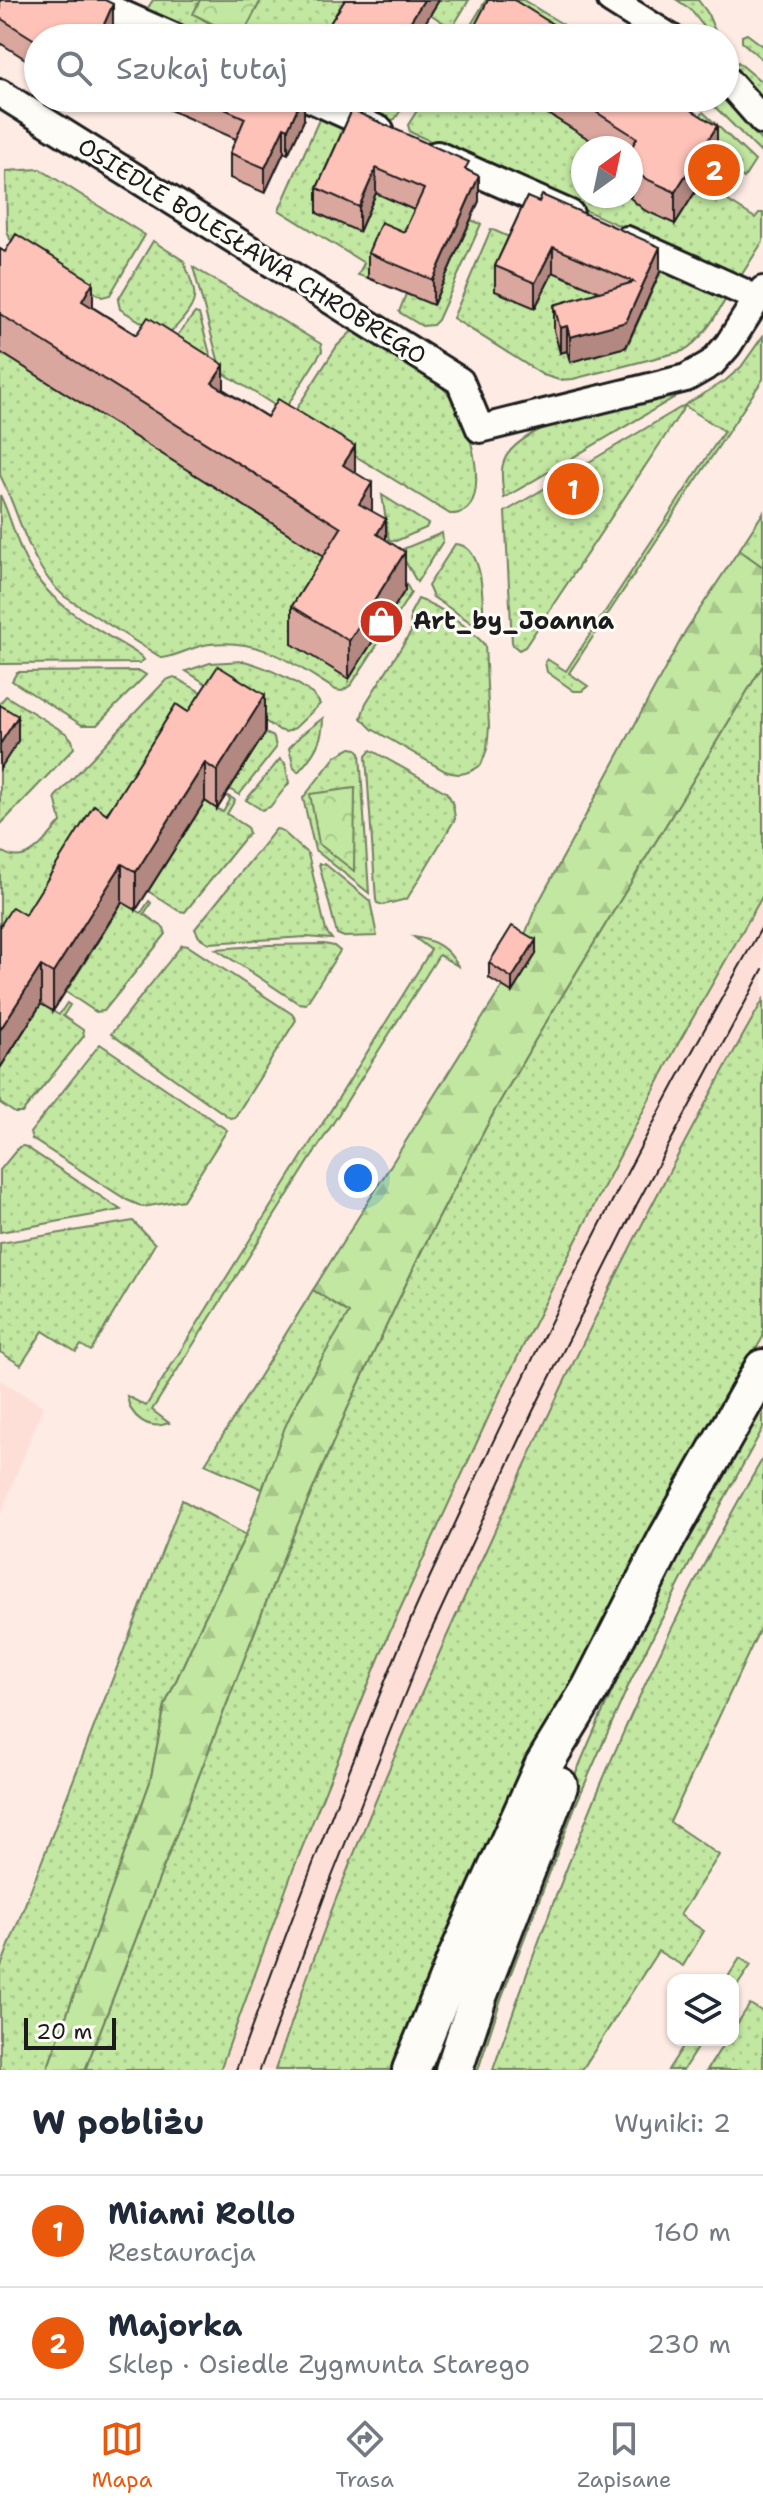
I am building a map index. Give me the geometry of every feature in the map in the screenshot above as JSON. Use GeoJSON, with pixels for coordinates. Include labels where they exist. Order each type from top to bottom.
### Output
{"type":"FeatureCollection","features":[{"type":"Feature","properties":{"kind":"street"},"geometry":{"type":"LineString","coordinates":[[90,0],[144,24]]}},
{"type":"Feature","properties":{"kind":"street"},"geometry":{"type":"LineString","coordinates":[[611,0],[649,24]]}},
{"type":"Feature","properties":{"kind":"street","name":"OSIEDLE BOLESŁAWA CHROBREGO"},"geometry":{"type":"LineString","coordinates":[[0,93],[24,108]]}},
{"type":"Feature","properties":{"kind":"street"},"geometry":{"type":"LineString","coordinates":[[739,94],[763,121]]}},
{"type":"Feature","properties":{"kind":"street","name":"OSIEDLE BOLESŁAWA CHROBREGO"},"geometry":{"type":"LineString","coordinates":[[30,112],[460,381],[480,429],[686,378],[712,363],[728,345],[752,291]]}},
{"type":"Feature","properties":{"kind":"street"},"geometry":{"type":"LineString","coordinates":[[341,112],[752,291]]}},
{"type":"Feature","properties":{"kind":"street"},"geometry":{"type":"LineString","coordinates":[[411,2070],[456,1959],[543,1766],[590,1689],[667,1538],[763,1368]]}},
{"type":"Feature","properties":{"kind":"street"},"geometry":{"type":"LineString","coordinates":[[454,2070],[489,1966],[563,1777],[590,1689]]}},
{"type":"Feature","properties":{"kind":"shaded area"},"geometry":{"type":"Polygon","coordinates":[[[763,895],[763,1000],[630,1247],[545,1421],[437,1656],[337,1894],[275,2070],[220,2070],[293,1870],[390,1631],[500,1392],[678,1044],[763,895]]]}},
{"type":"Feature","properties":{"kind":"shaded area"},"geometry":{"type":"Polygon","coordinates":[[[0,1380],[43,1406],[0,1516],[0,1380]]]}},
{"type":"Feature","properties":{"kind":"green space"},"geometry":{"type":"Polygon","coordinates":[[[153,0],[200,0],[194,14],[211,24],[164,24],[147,16],[146,11],[153,0]]]}},
{"type":"Feature","properties":{"kind":"green space"},"geometry":{"type":"Polygon","coordinates":[[[200,0],[261,0],[248,24],[213,24],[193,14],[200,0]]]}},
{"type":"Feature","properties":{"kind":"green space"},"geometry":{"type":"Polygon","coordinates":[[[261,0],[368,0],[348,24],[248,24],[261,0]]]}},
{"type":"Feature","properties":{"kind":"green space"},"geometry":{"type":"Polygon","coordinates":[[[439,0],[469,0],[454,24],[446,24],[430,14],[439,0]]]}},
{"type":"Feature","properties":{"kind":"green space"},"geometry":{"type":"Polygon","coordinates":[[[486,0],[523,0],[562,24],[471,24],[486,0]]]}},
{"type":"Feature","properties":{"kind":"green space"},"geometry":{"type":"Polygon","coordinates":[[[677,0],[698,0],[712,24],[702,24],[690,9],[677,0]]]}},
{"type":"Feature","properties":{"kind":"green space"},"geometry":{"type":"Polygon","coordinates":[[[747,34],[763,46],[763,60],[742,42],[742,36],[747,34]]]}},
{"type":"Feature","properties":{"kind":"green space"},"geometry":{"type":"Polygon","coordinates":[[[739,63],[763,83],[763,101],[739,73],[739,63]]]}},
{"type":"Feature","properties":{"kind":"green space"},"geometry":{"type":"Polygon","coordinates":[[[364,112],[400,112],[395,119],[387,122],[364,112]]]}},
{"type":"Feature","properties":{"kind":"green space"},"geometry":{"type":"Polygon","coordinates":[[[416,112],[545,112],[584,136],[571,136],[571,204],[410,132],[408,125],[416,112]]]}},
{"type":"Feature","properties":{"kind":"green space"},"geometry":{"type":"Polygon","coordinates":[[[703,112],[755,161],[744,178],[687,138],[703,112]]]}},
{"type":"Feature","properties":{"kind":"green space"},"geometry":{"type":"Polygon","coordinates":[[[720,112],[737,112],[763,143],[760,152],[720,112]]]}},
{"type":"Feature","properties":{"kind":"green space"},"geometry":{"type":"Polygon","coordinates":[[[321,115],[384,141],[369,208],[376,193],[424,214],[418,227],[381,247],[368,278],[358,275],[364,263],[279,210],[321,115]]]}},
{"type":"Feature","properties":{"kind":"green space"},"geometry":{"type":"Polygon","coordinates":[[[40,169],[145,235],[110,295],[102,297],[10,239],[7,230],[6,171],[40,169]]]}},
{"type":"Feature","properties":{"kind":"green space"},"geometry":{"type":"Polygon","coordinates":[[[698,187],[712,194],[714,192],[755,218],[763,213],[763,241],[739,279],[580,208],[643,206],[675,224],[698,187]]]}},
{"type":"Feature","properties":{"kind":"green space"},"geometry":{"type":"Polygon","coordinates":[[[471,220],[481,224],[438,320],[433,325],[422,326],[399,312],[406,294],[433,304],[471,220]]]}},
{"type":"Feature","properties":{"kind":"green space"},"geometry":{"type":"Polygon","coordinates":[[[491,229],[518,241],[546,285],[553,272],[602,293],[560,353],[601,337],[626,349],[661,271],[632,258],[730,292],[704,332],[683,351],[559,380],[543,375],[453,318],[491,229]]]}},
{"type":"Feature","properties":{"kind":"green space"},"geometry":{"type":"Polygon","coordinates":[[[153,241],[184,261],[194,292],[188,312],[174,329],[163,335],[120,309],[118,300],[153,241]]]}},
{"type":"Feature","properties":{"kind":"green space"},"geometry":{"type":"Polygon","coordinates":[[[193,267],[321,344],[322,351],[287,406],[279,408],[225,374],[220,367],[193,267]]]}},
{"type":"Feature","properties":{"kind":"green space"},"geometry":{"type":"Polygon","coordinates":[[[195,313],[199,314],[212,361],[177,336],[195,313]]]}},
{"type":"Feature","properties":{"kind":"green space"},"geometry":{"type":"Polygon","coordinates":[[[351,332],[359,333],[434,380],[459,408],[469,435],[476,470],[472,502],[464,511],[450,514],[295,419],[295,411],[337,346],[351,332]]]}},
{"type":"Feature","properties":{"kind":"green space"},"geometry":{"type":"Polygon","coordinates":[[[763,336],[763,379],[569,673],[588,686],[582,691],[574,691],[547,672],[545,662],[547,659],[566,671],[724,431],[685,406],[525,647],[519,650],[512,642],[505,512],[725,381],[741,367],[763,336]]]}},
{"type":"Feature","properties":{"kind":"green space"},"geometry":{"type":"Polygon","coordinates":[[[0,352],[341,566],[349,679],[405,590],[390,554],[411,593],[351,685],[342,691],[336,690],[277,655],[246,645],[210,644],[162,658],[65,597],[52,584],[34,555],[0,475],[0,352]]]}},
{"type":"Feature","properties":{"kind":"green space"},"geometry":{"type":"Polygon","coordinates":[[[676,393],[675,397],[504,498],[502,472],[505,458],[531,434],[543,428],[676,393]]]}},
{"type":"Feature","properties":{"kind":"green space"},"geometry":{"type":"Polygon","coordinates":[[[0,495],[25,559],[47,590],[91,626],[144,660],[139,663],[0,664],[0,495]]]}},
{"type":"Feature","properties":{"kind":"green space"},"geometry":{"type":"Polygon","coordinates":[[[382,495],[428,524],[426,528],[396,541],[389,540],[382,495]]]}},
{"type":"Feature","properties":{"kind":"green space"},"geometry":{"type":"Polygon","coordinates":[[[763,513],[763,567],[739,550],[763,513]]]}},
{"type":"Feature","properties":{"kind":"green space"},"geometry":{"type":"Polygon","coordinates":[[[442,533],[443,541],[417,582],[401,554],[403,549],[442,533]]]}},
{"type":"Feature","properties":{"kind":"green space"},"geometry":{"type":"Polygon","coordinates":[[[455,544],[465,547],[477,565],[484,627],[479,628],[433,597],[428,586],[455,544]]]}},
{"type":"Feature","properties":{"kind":"green space"},"geometry":{"type":"Polygon","coordinates":[[[739,550],[763,567],[763,665],[534,1042],[422,1250],[349,1405],[284,1556],[85,2070],[47,2070],[150,1782],[165,1705],[246,1535],[298,1399],[349,1313],[313,1290],[500,990],[503,986],[512,992],[521,945],[535,909],[686,630],[739,550]]]}},
{"type":"Feature","properties":{"kind":"green space"},"geometry":{"type":"Polygon","coordinates":[[[418,599],[454,618],[485,645],[489,727],[487,749],[481,765],[464,773],[445,771],[372,729],[361,718],[366,703],[411,632],[410,614],[418,599]]]}},
{"type":"Feature","properties":{"kind":"green space"},"geometry":{"type":"Polygon","coordinates":[[[244,661],[297,684],[320,704],[295,728],[286,732],[186,671],[210,663],[244,661]]]}},
{"type":"Feature","properties":{"kind":"green space"},"geometry":{"type":"Polygon","coordinates":[[[763,665],[763,895],[678,1044],[500,1392],[390,1631],[293,1870],[220,2070],[85,2070],[284,1556],[349,1405],[422,1250],[534,1042],[763,665]]]}},
{"type":"Feature","properties":{"kind":"green space"},"geometry":{"type":"Polygon","coordinates":[[[140,671],[146,675],[97,725],[82,725],[12,681],[17,672],[140,671]]]}},
{"type":"Feature","properties":{"kind":"green space"},"geometry":{"type":"Polygon","coordinates":[[[174,677],[217,701],[0,964],[0,853],[20,856],[43,843],[61,822],[55,797],[166,680],[174,677]]]}},
{"type":"Feature","properties":{"kind":"green space"},"geometry":{"type":"Polygon","coordinates":[[[6,696],[67,734],[74,748],[0,825],[0,769],[17,741],[0,730],[0,703],[6,696]]]}},
{"type":"Feature","properties":{"kind":"green space"},"geometry":{"type":"Polygon","coordinates":[[[323,718],[316,747],[298,772],[289,748],[323,718]]]}},
{"type":"Feature","properties":{"kind":"green space"},"geometry":{"type":"Polygon","coordinates":[[[265,733],[274,737],[276,748],[239,795],[229,789],[265,733]]]}},
{"type":"Feature","properties":{"kind":"green space"},"geometry":{"type":"Polygon","coordinates":[[[351,748],[360,753],[369,893],[315,850],[303,798],[336,756],[351,748]]]}},
{"type":"Feature","properties":{"kind":"green space"},"geometry":{"type":"Polygon","coordinates":[[[371,750],[446,792],[452,801],[455,819],[407,899],[383,905],[376,900],[366,756],[371,750]]]}},
{"type":"Feature","properties":{"kind":"green space"},"geometry":{"type":"Polygon","coordinates":[[[280,759],[285,763],[289,783],[270,807],[262,810],[246,800],[280,759]]]}},
{"type":"Feature","properties":{"kind":"green space"},"geometry":{"type":"Polygon","coordinates":[[[355,788],[354,871],[319,844],[310,794],[355,788]]]}},
{"type":"Feature","properties":{"kind":"green space"},"geometry":{"type":"Polygon","coordinates":[[[226,795],[235,800],[227,814],[247,827],[249,833],[185,912],[179,911],[148,891],[205,801],[223,812],[230,800],[226,795]]]}},
{"type":"Feature","properties":{"kind":"green space"},"geometry":{"type":"Polygon","coordinates":[[[276,829],[308,854],[326,931],[332,939],[306,937],[209,943],[199,937],[195,929],[276,829]]]}},
{"type":"Feature","properties":{"kind":"green space"},"geometry":{"type":"Polygon","coordinates":[[[319,864],[325,864],[370,901],[377,936],[344,937],[337,934],[319,864]]]}},
{"type":"Feature","properties":{"kind":"green space"},"geometry":{"type":"Polygon","coordinates":[[[149,901],[151,903],[144,914],[164,928],[166,934],[104,1011],[96,1012],[66,992],[123,902],[141,913],[149,901]]]}},
{"type":"Feature","properties":{"kind":"green space"},"geometry":{"type":"Polygon","coordinates":[[[414,937],[440,946],[458,966],[439,955],[152,1410],[169,1423],[147,1424],[136,1416],[127,1396],[146,1406],[431,950],[414,937]]]}},
{"type":"Feature","properties":{"kind":"green space"},"geometry":{"type":"Polygon","coordinates":[[[324,944],[340,951],[306,1004],[298,1003],[216,949],[268,945],[324,944]]]}},
{"type":"Feature","properties":{"kind":"green space"},"geometry":{"type":"Polygon","coordinates":[[[182,945],[292,1014],[296,1020],[235,1117],[230,1118],[111,1034],[182,945]]]}},
{"type":"Feature","properties":{"kind":"green space"},"geometry":{"type":"Polygon","coordinates":[[[763,1000],[763,1337],[667,1502],[566,1692],[532,1762],[400,2070],[275,2070],[321,1937],[356,1849],[471,1583],[621,1266],[763,1000]]]}},
{"type":"Feature","properties":{"kind":"green space"},"geometry":{"type":"Polygon","coordinates":[[[67,1003],[70,1005],[63,1016],[83,1030],[84,1036],[22,1113],[15,1113],[0,1103],[0,1068],[41,1004],[59,1015],[67,1003]]]}},
{"type":"Feature","properties":{"kind":"green space"},"geometry":{"type":"Polygon","coordinates":[[[100,1044],[227,1130],[183,1200],[143,1207],[32,1139],[30,1133],[100,1044]]]}},
{"type":"Feature","properties":{"kind":"green space"},"geometry":{"type":"Polygon","coordinates":[[[23,1146],[121,1210],[0,1232],[0,1170],[23,1146]]]}},
{"type":"Feature","properties":{"kind":"green space"},"geometry":{"type":"Polygon","coordinates":[[[133,1221],[155,1244],[91,1351],[81,1345],[76,1352],[43,1331],[21,1365],[0,1352],[0,1243],[133,1221]]]}},
{"type":"Feature","properties":{"kind":"green space"},"geometry":{"type":"Polygon","coordinates":[[[313,1290],[350,1313],[298,1399],[262,1489],[205,1464],[313,1290]]]}},
{"type":"Feature","properties":{"kind":"green space"},"geometry":{"type":"Polygon","coordinates":[[[763,1402],[763,1428],[630,1682],[576,1804],[501,1999],[478,2070],[464,2070],[536,1874],[595,1729],[669,1575],[763,1402]]]}},
{"type":"Feature","properties":{"kind":"green space"},"geometry":{"type":"Polygon","coordinates":[[[763,1458],[763,1622],[670,1822],[719,1855],[680,1915],[704,1931],[683,1966],[658,1951],[582,2070],[493,2070],[550,1912],[613,1757],[683,1605],[763,1458]]]}},
{"type":"Feature","properties":{"kind":"green space"},"geometry":{"type":"Polygon","coordinates":[[[182,1500],[246,1535],[165,1705],[150,1782],[47,2070],[0,2070],[0,1969],[182,1500]]]}},
{"type":"Feature","properties":{"kind":"green space"},"geometry":{"type":"Polygon","coordinates":[[[740,1958],[751,1965],[739,1983],[739,1974],[730,1974],[740,1958]]]}},
{"type":"Feature","properties":{"kind":"green space"},"geometry":{"type":"Polygon","coordinates":[[[750,2004],[763,2012],[763,2070],[707,2070],[722,2046],[739,2046],[739,2021],[750,2004]]]}},
{"type":"Feature","properties":{"kind":"green space"},"geometry":{"type":"Polygon","coordinates":[[[683,2046],[698,2046],[683,2070],[668,2070],[683,2046]]]}},
{"type":"Feature","properties":{"kind":"building"},"geometry":{"type":"Polygon","coordinates":[[[0,0],[105,0],[113,4],[104,24],[24,24],[24,33],[0,18],[0,0]]]}},
{"type":"Feature","properties":{"kind":"building"},"geometry":{"type":"Polygon","coordinates":[[[345,0],[424,0],[409,24],[330,24],[345,0]]]}},
{"type":"Feature","properties":{"kind":"building"},"geometry":{"type":"Polygon","coordinates":[[[488,0],[514,0],[553,24],[476,24],[488,0]]]}},
{"type":"Feature","properties":{"kind":"building"},"geometry":{"type":"Polygon","coordinates":[[[232,112],[296,112],[288,129],[284,127],[265,168],[230,153],[245,118],[232,112]]]}},
{"type":"Feature","properties":{"kind":"building"},"geometry":{"type":"Polygon","coordinates":[[[351,112],[469,162],[465,169],[479,176],[433,280],[368,253],[381,222],[404,232],[424,189],[376,168],[359,207],[317,188],[351,112]]]}},
{"type":"Feature","properties":{"kind":"building"},"geometry":{"type":"Polygon","coordinates":[[[596,112],[694,112],[717,126],[675,192],[644,178],[643,136],[634,136],[596,112]]]}},
{"type":"Feature","properties":{"kind":"building"},"geometry":{"type":"Polygon","coordinates":[[[542,195],[660,247],[626,322],[570,337],[567,326],[560,328],[554,305],[634,282],[553,247],[535,283],[495,266],[527,197],[539,202],[542,195]]]}},
{"type":"Feature","properties":{"kind":"building"},"geometry":{"type":"Polygon","coordinates":[[[16,234],[93,282],[82,301],[136,335],[148,317],[224,365],[212,383],[267,417],[278,399],[355,446],[343,465],[372,483],[359,504],[386,519],[377,534],[405,552],[349,641],[292,606],[341,528],[0,314],[0,249],[5,252],[16,234]]]}},
{"type":"Feature","properties":{"kind":"building"},"geometry":{"type":"Polygon","coordinates":[[[218,666],[265,695],[217,771],[205,763],[136,872],[122,864],[53,973],[41,966],[0,1030],[0,926],[12,907],[25,915],[94,805],[107,814],[176,704],[188,712],[218,666]]]}},
{"type":"Feature","properties":{"kind":"building"},"geometry":{"type":"Polygon","coordinates":[[[0,705],[18,716],[0,744],[0,705]]]}},
{"type":"Feature","properties":{"kind":"building"},"geometry":{"type":"Polygon","coordinates":[[[512,926],[536,940],[512,978],[489,963],[512,926]]]}},
{"type":"Feature","properties":{"kind":"tram line"},"geometry":{"type":"LineString","coordinates":[[236,2070],[296,1907],[410,1620],[571,1281],[684,1066],[763,925]]}},
{"type":"Feature","properties":{"kind":"tram line"},"geometry":{"type":"LineString","coordinates":[[260,2070],[329,1884],[424,1646],[533,1411],[637,1204],[763,969]]}},
{"type":"Feature","properties":{"kind":"place","name":"Majorka"},"geometry":{"type":"Point","coordinates":[714,170]}},
{"type":"Feature","properties":{"kind":"place","name":"Miami Rollo"},"geometry":{"type":"Point","coordinates":[573,489]}},
{"type":"Feature","properties":{"kind":"place","name":"Art_by_Joanna"},"geometry":{"type":"Point","coordinates":[382,621]}}]}
